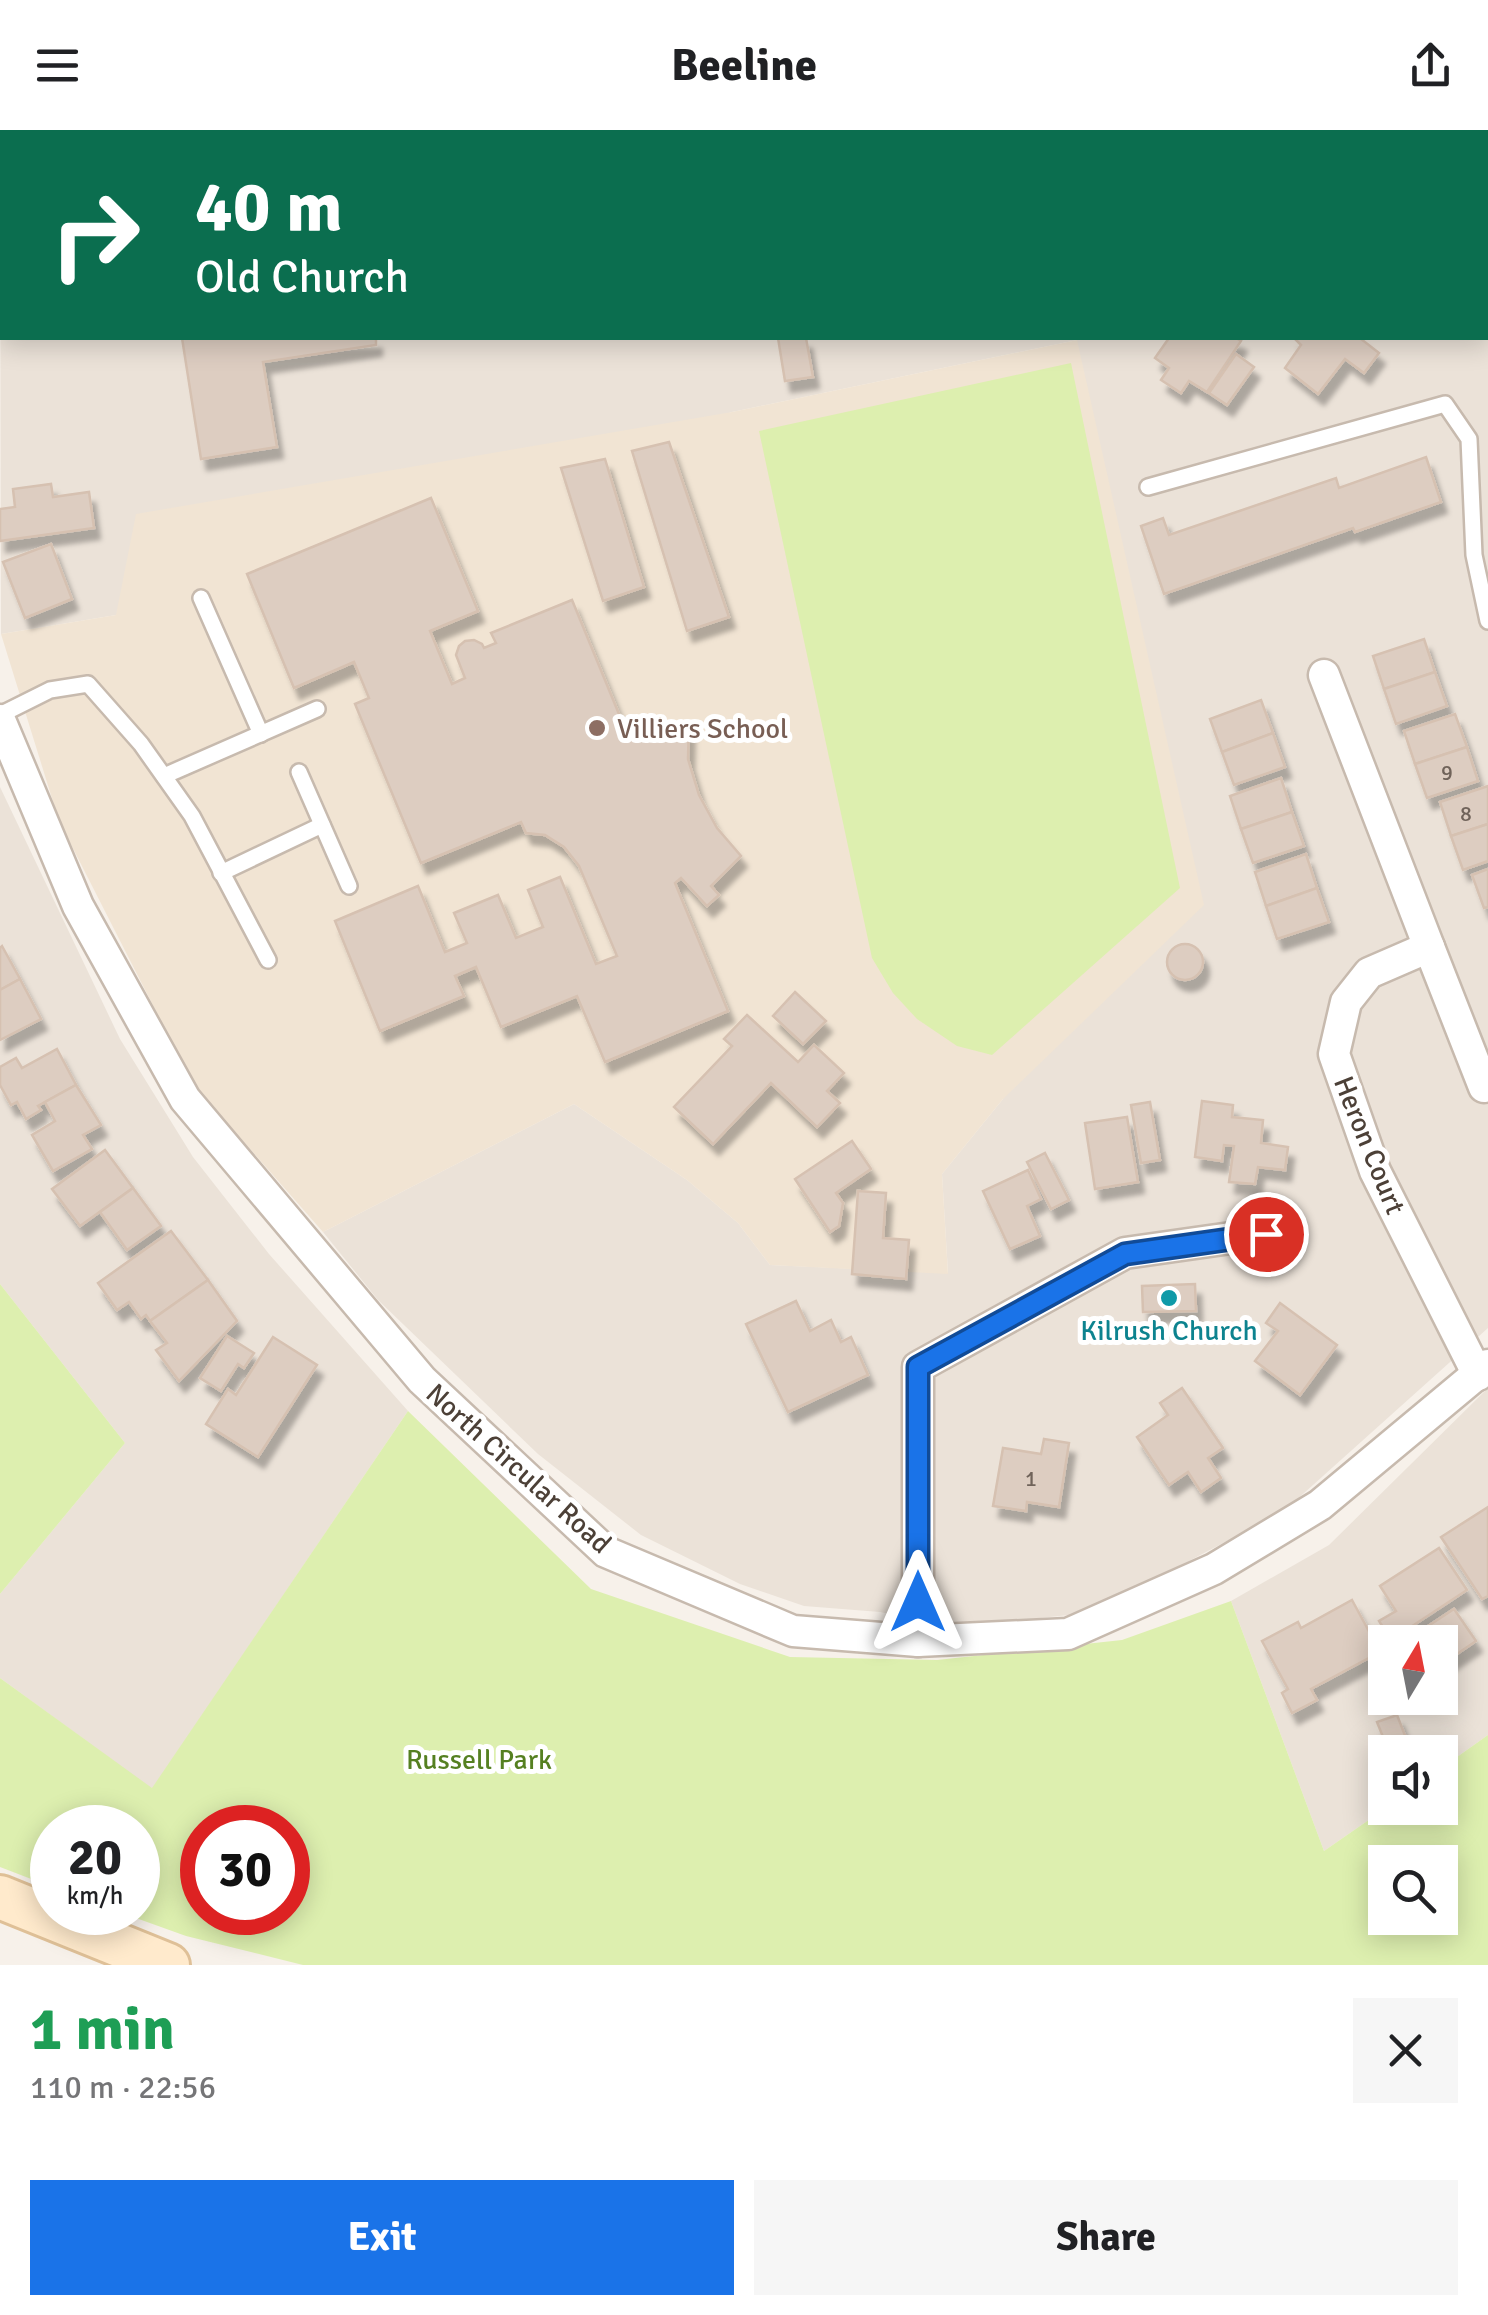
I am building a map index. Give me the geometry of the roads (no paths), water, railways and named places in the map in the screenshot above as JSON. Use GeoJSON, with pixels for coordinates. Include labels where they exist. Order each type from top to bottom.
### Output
{"type":"FeatureCollection","features":[{"type":"Feature","properties":{"kind":"main road"},"geometry":{"type":"LineString","coordinates":[[0,1897],[168,1965]]}},
{"type":"Feature","properties":{"kind":"street"},"geometry":{"type":"LineString","coordinates":[[1324,675],[1484,1087]]}},
{"type":"Feature","properties":{"kind":"street","name":"North Circular Road"},"geometry":{"type":"LineString","coordinates":[[0,718],[78,906],[185,1099],[422,1380],[606,1552],[793,1631],[918,1641],[1068,1634],[1214,1569],[1320,1506],[1483,1370]]}},
{"type":"Feature","properties":{"kind":"street","name":"Heron Court"},"geometry":{"type":"LineString","coordinates":[[1429,946],[1368,974],[1346,1002],[1334,1054],[1376,1171],[1483,1370]]}},
{"type":"Feature","properties":{"kind":"street"},"geometry":{"type":"LineString","coordinates":[[918,1641],[918,1367],[1125,1254],[1266,1234]]}},
{"type":"Feature","properties":{"kind":"lane"},"geometry":{"type":"LineString","coordinates":[[1148,486],[1444,404],[1469,439],[1474,555],[1488,621]]}},
{"type":"Feature","properties":{"kind":"lane"},"geometry":{"type":"LineString","coordinates":[[201,598],[261,734]]}},
{"type":"Feature","properties":{"kind":"lane"},"geometry":{"type":"LineString","coordinates":[[0,718],[50,690],[88,684],[141,744],[192,816],[268,960]]}},
{"type":"Feature","properties":{"kind":"lane"},"geometry":{"type":"LineString","coordinates":[[164,776],[316,709]]}},
{"type":"Feature","properties":{"kind":"lane"},"geometry":{"type":"LineString","coordinates":[[299,772],[349,886]]}},
{"type":"Feature","properties":{"kind":"lane"},"geometry":{"type":"LineString","coordinates":[[222,873],[322,824]]}},
{"type":"Feature","properties":{"kind":"place","name":"Villiers School"},"geometry":{"type":"Point","coordinates":[597,728]}},
{"type":"Feature","properties":{"kind":"place","name":"Kilrush Church"},"geometry":{"type":"Point","coordinates":[1169,1298]}},
{"type":"Feature","properties":{"kind":"park label","name":"Russell Park"},"geometry":{"type":"Point","coordinates":[479,1759]}}]}
